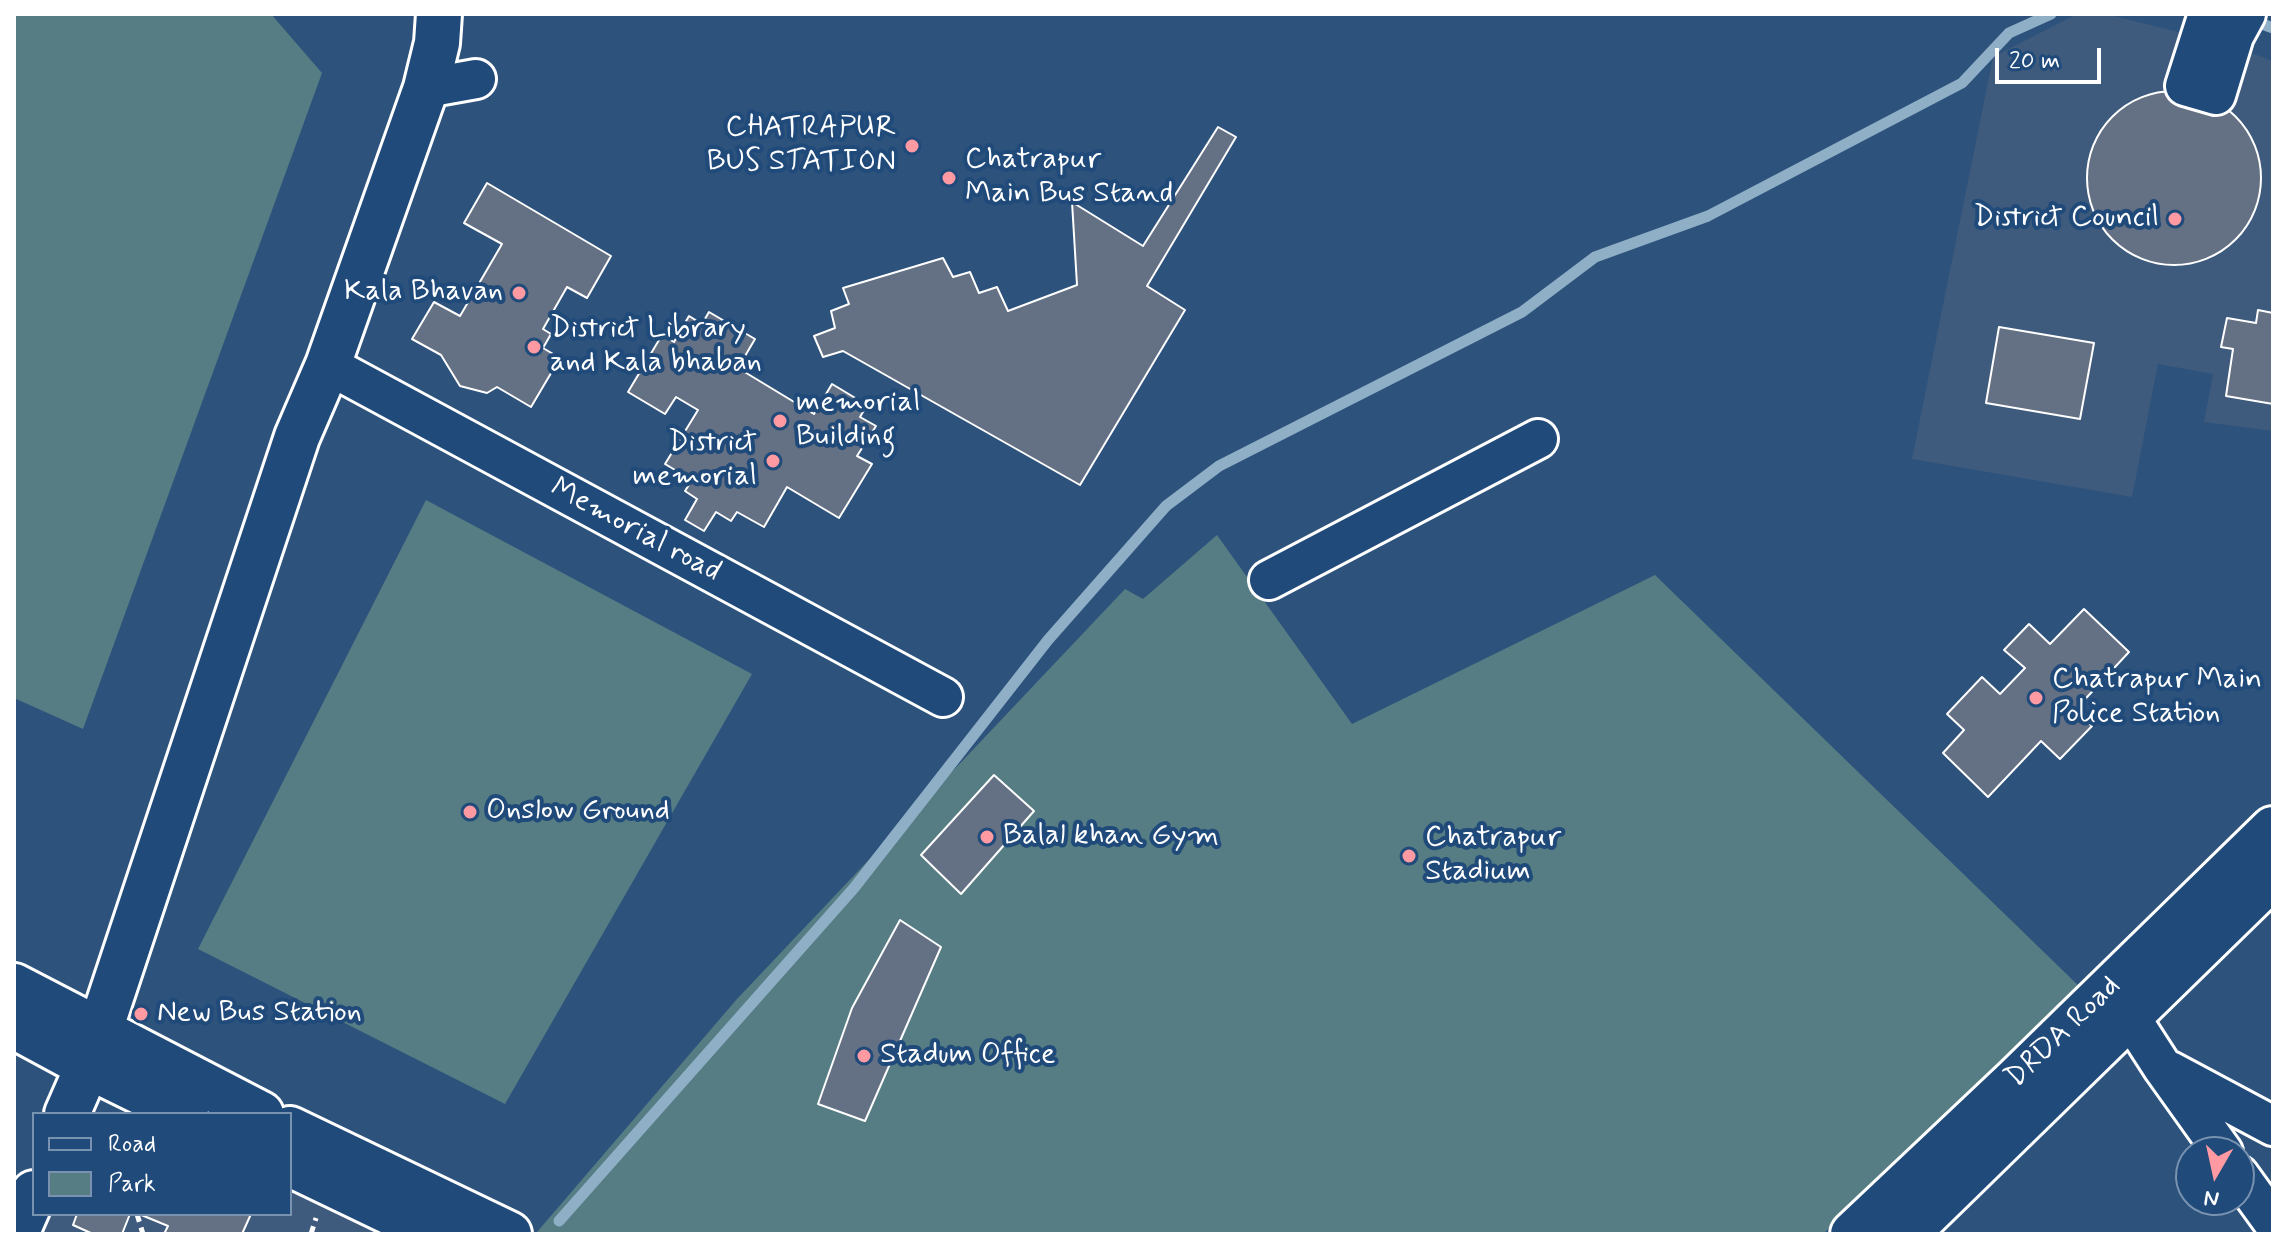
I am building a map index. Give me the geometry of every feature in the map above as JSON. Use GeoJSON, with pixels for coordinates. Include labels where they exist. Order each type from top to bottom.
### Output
{"type":"FeatureCollection","features":[{"type":"Feature","properties":{"kind":"main road"},"geometry":{"type":"LineString","coordinates":[[68,1112],[93,1049],[297,437],[328,365],[426,88],[437,43],[439,14]]}},
{"type":"Feature","properties":{"kind":"main road","name":"DRDA Road"},"geometry":{"type":"LineString","coordinates":[[1906,1234],[2273,829]]}},
{"type":"Feature","properties":{"kind":"main road","name":"DRDA Road"},"geometry":{"type":"LineString","coordinates":[[1853,1234],[2120,1001],[2273,876]]}},
{"type":"Feature","properties":{"kind":"main road"},"geometry":{"type":"LineString","coordinates":[[14,986],[93,1049],[183,1112]]}},
{"type":"Feature","properties":{"kind":"main road"},"geometry":{"type":"LineString","coordinates":[[14,1026],[93,1049],[256,1112]]}},
{"type":"Feature","properties":{"kind":"main road"},"geometry":{"type":"LineString","coordinates":[[292,1130],[509,1234]]}},
{"type":"Feature","properties":{"kind":"main road"},"geometry":{"type":"LineString","coordinates":[[292,1165],[436,1234]]}},
{"type":"Feature","properties":{"kind":"main road"},"geometry":{"type":"LineString","coordinates":[[16,1234],[32,1198]]}},
{"type":"Feature","properties":{"kind":"street"},"geometry":{"type":"LineString","coordinates":[[426,88],[476,79]]}},
{"type":"Feature","properties":{"kind":"street","name":"Memorial road"},"geometry":{"type":"LineString","coordinates":[[328,365],[943,697]]}},
{"type":"Feature","properties":{"kind":"street"},"geometry":{"type":"LineString","coordinates":[[1269,580],[1538,439]]}},
{"type":"Feature","properties":{"kind":"street"},"geometry":{"type":"LineString","coordinates":[[2120,1001],[2212,1136]]}},
{"type":"Feature","properties":{"kind":"street"},"geometry":{"type":"LineString","coordinates":[[2163,1068],[2273,1126]]}},
{"type":"Feature","properties":{"kind":"street"},"geometry":{"type":"LineString","coordinates":[[2255,1197],[2273,1222]]}},
{"type":"Feature","properties":{"kind":"shaded area"},"geometry":{"type":"Polygon","coordinates":[[[2077,14],[2106,14],[2227,44],[2273,61],[2273,431],[2204,422],[2213,374],[2158,364],[2132,497],[1912,459],[1993,57],[2077,14]]]}},
{"type":"Feature","properties":{"kind":"shaded area"},"geometry":{"type":"Polygon","coordinates":[[[292,1188],[390,1234],[37,1234],[46,1216],[292,1216],[292,1188]]]}},
{"type":"Feature","properties":{"kind":"green space"},"geometry":{"type":"Polygon","coordinates":[[[14,14],[271,14],[322,73],[83,729],[14,698],[14,14]]]}},
{"type":"Feature","properties":{"kind":"green space","name":"Onslow Ground"},"geometry":{"type":"Polygon","coordinates":[[[426,500],[752,674],[505,1104],[198,949],[426,500]]]}},
{"type":"Feature","properties":{"kind":"green space","name":"Chatrapur Stadium"},"geometry":{"type":"Polygon","coordinates":[[[1217,535],[1352,724],[1655,575],[2082,989],[1823,1234],[537,1232],[737,999],[1125,589],[1143,599],[1217,535]]]}},
{"type":"Feature","properties":{"kind":"building"},"geometry":{"type":"Polygon","coordinates":[[[2174,91],[2207,98],[2235,117],[2254,145],[2261,178],[2254,211],[2235,239],[2207,258],[2174,265],[2141,258],[2113,239],[2094,211],[2087,178],[2094,145],[2113,117],[2141,98],[2174,91]]]}},
{"type":"Feature","properties":{"kind":"building"},"geometry":{"type":"Polygon","coordinates":[[[1218,127],[1236,137],[1147,286],[1185,310],[1080,485],[843,351],[823,357],[814,336],[835,328],[831,311],[849,304],[843,288],[943,258],[953,277],[970,272],[979,293],[997,287],[1008,311],[1077,285],[1072,202],[1143,246],[1218,127]]]}},
{"type":"Feature","properties":{"kind":"building","name":"Kala Bhavan"},"geometry":{"type":"Polygon","coordinates":[[[487,183],[611,256],[587,298],[567,287],[543,329],[551,334],[543,348],[560,358],[531,407],[497,387],[487,393],[460,386],[441,355],[412,339],[434,302],[460,316],[502,244],[464,223],[487,183]]]}},
{"type":"Feature","properties":{"kind":"building"},"geometry":{"type":"Polygon","coordinates":[[[2258,310],[2273,313],[2273,404],[2226,396],[2233,349],[2221,347],[2227,318],[2256,323],[2258,310]]]}},
{"type":"Feature","properties":{"kind":"building","name":"memorial Building"},"geometry":{"type":"Polygon","coordinates":[[[709,312],[755,339],[738,368],[814,414],[832,384],[867,405],[860,417],[876,426],[857,456],[872,464],[839,518],[787,487],[764,527],[737,512],[731,521],[716,512],[704,531],[685,520],[697,499],[685,491],[692,480],[665,464],[698,410],[676,397],[665,414],[628,392],[662,335],[674,342],[689,316],[702,324],[709,312]]]}},
{"type":"Feature","properties":{"kind":"building"},"geometry":{"type":"Polygon","coordinates":[[[1999,327],[2094,343],[2080,419],[1986,403],[1999,327]]]}},
{"type":"Feature","properties":{"kind":"building"},"geometry":{"type":"Polygon","coordinates":[[[2084,609],[2129,652],[2075,710],[2092,726],[2060,759],[2041,741],[1988,797],[1943,753],[1964,730],[1947,714],[1982,677],[2000,694],[2025,668],[2004,650],[2029,624],[2050,644],[2084,609]]]}},
{"type":"Feature","properties":{"kind":"building"},"geometry":{"type":"Polygon","coordinates":[[[994,775],[1034,811],[961,894],[921,855],[994,775]]]}},
{"type":"Feature","properties":{"kind":"building","name":"Stadum Office"},"geometry":{"type":"Polygon","coordinates":[[[900,920],[941,947],[865,1121],[818,1104],[852,1008],[900,920]]]}},
{"type":"Feature","properties":{"kind":"building"},"geometry":{"type":"Polygon","coordinates":[[[76,1216],[129,1216],[122,1234],[93,1234],[73,1225],[76,1216]]]}},
{"type":"Feature","properties":{"kind":"building"},"geometry":{"type":"Polygon","coordinates":[[[144,1216],[250,1216],[242,1234],[164,1234],[168,1226],[144,1216]]]}},
{"type":"Feature","properties":{"kind":"waterway"},"geometry":{"type":"LineString","coordinates":[[559,1221],[854,888],[1048,640],[1166,506],[1219,466],[1522,312],[1595,257],[1708,216],[1962,83],[2009,33],[2051,14]]}},
{"type":"Feature","properties":{"kind":"waterway"},"geometry":{"type":"LineString","coordinates":[[2251,20],[2273,28]]}},
{"type":"Feature","properties":{"kind":"place","name":"CHATRAPUR BUS STATION"},"geometry":{"type":"Point","coordinates":[912,146]}},
{"type":"Feature","properties":{"kind":"place","name":"Chatrapur Main Bus Stand"},"geometry":{"type":"Point","coordinates":[949,178]}},
{"type":"Feature","properties":{"kind":"place","name":"District Council"},"geometry":{"type":"Point","coordinates":[2175,219]}},
{"type":"Feature","properties":{"kind":"place","name":"Kala Bhavan"},"geometry":{"type":"Point","coordinates":[519,293]}},
{"type":"Feature","properties":{"kind":"place","name":"District Library and Kala bhaban"},"geometry":{"type":"Point","coordinates":[534,347]}},
{"type":"Feature","properties":{"kind":"place","name":"memorial Building"},"geometry":{"type":"Point","coordinates":[780,421]}},
{"type":"Feature","properties":{"kind":"place","name":"District memorial"},"geometry":{"type":"Point","coordinates":[773,461]}},
{"type":"Feature","properties":{"kind":"place","name":"Chatrapur Main Police Station"},"geometry":{"type":"Point","coordinates":[2036,698]}},
{"type":"Feature","properties":{"kind":"place","name":"Onslow Ground"},"geometry":{"type":"Point","coordinates":[470,812]}},
{"type":"Feature","properties":{"kind":"place","name":"Balal khan Gym"},"geometry":{"type":"Point","coordinates":[987,837]}},
{"type":"Feature","properties":{"kind":"place","name":"Chatrapur Stadium"},"geometry":{"type":"Point","coordinates":[1409,856]}},
{"type":"Feature","properties":{"kind":"place","name":"New Bus Station"},"geometry":{"type":"Point","coordinates":[141,1014]}},
{"type":"Feature","properties":{"kind":"place","name":"Stadum Office"},"geometry":{"type":"Point","coordinates":[864,1056]}}]}
